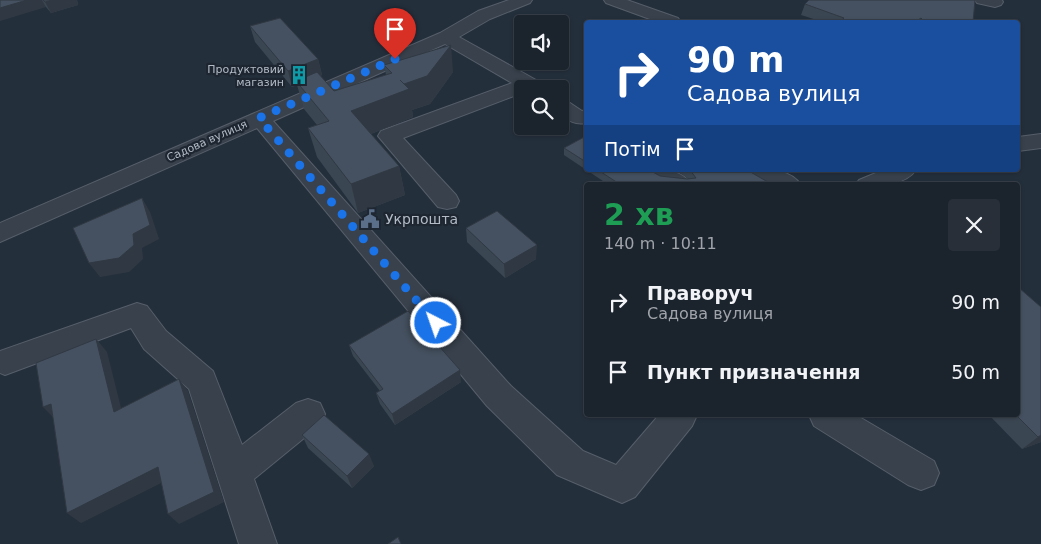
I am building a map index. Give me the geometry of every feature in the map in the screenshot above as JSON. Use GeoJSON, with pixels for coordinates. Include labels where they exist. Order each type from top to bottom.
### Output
{"type":"FeatureCollection","features":[{"type":"Feature","properties":{"kind":"street","name":"Садова вулиця"},"geometry":{"type":"LineString","coordinates":[[0,233],[446,37],[478,10],[524,0]]}},
{"type":"Feature","properties":{"kind":"street"},"geometry":{"type":"LineString","coordinates":[[612,0],[667,20]]}},
{"type":"Feature","properties":{"kind":"street"},"geometry":{"type":"LineString","coordinates":[[446,37],[520,80]]}},
{"type":"Feature","properties":{"kind":"street"},"geometry":{"type":"LineString","coordinates":[[447,201],[389,136],[514,93]]}},
{"type":"Feature","properties":{"kind":"street"},"geometry":{"type":"LineString","coordinates":[[569,111],[584,120]]}},
{"type":"Feature","properties":{"kind":"street"},"geometry":{"type":"LineString","coordinates":[[259,118],[499,396],[570,463],[622,485],[678,417]]}},
{"type":"Feature","properties":{"kind":"street"},"geometry":{"type":"LineString","coordinates":[[1020,144],[1041,141]]}},
{"type":"Feature","properties":{"kind":"street"},"geometry":{"type":"LineString","coordinates":[[658,172],[675,182]]}},
{"type":"Feature","properties":{"kind":"street"},"geometry":{"type":"LineString","coordinates":[[764,172],[783,182]]}},
{"type":"Feature","properties":{"kind":"street"},"geometry":{"type":"LineString","coordinates":[[874,182],[899,172]]}},
{"type":"Feature","properties":{"kind":"street"},"geometry":{"type":"LineString","coordinates":[[2,361],[137,314],[155,340],[202,381],[258,544]]}},
{"type":"Feature","properties":{"kind":"street"},"geometry":{"type":"LineString","coordinates":[[234,472],[252,460],[308,414]]}},
{"type":"Feature","properties":{"kind":"street"},"geometry":{"type":"LineString","coordinates":[[829,417],[921,474]]}},
{"type":"Feature","properties":{"kind":"building"},"geometry":{"type":"Polygon","coordinates":[[[0,0],[27,0],[0,8],[0,0]]]}},
{"type":"Feature","properties":{"kind":"building"},"geometry":{"type":"Polygon","coordinates":[[[809,0],[975,0],[973,20],[923,20],[921,18],[918,20],[842,20],[844,18],[805,4],[809,0]]]}},
{"type":"Feature","properties":{"kind":"building"},"geometry":{"type":"Polygon","coordinates":[[[280,18],[318,59],[288,71],[250,26],[280,18]]]}},
{"type":"Feature","properties":{"kind":"building"},"geometry":{"type":"Polygon","coordinates":[[[451,45],[427,76],[404,84],[409,89],[351,111],[399,166],[351,184],[308,128],[329,121],[296,81],[317,72],[334,91],[392,73],[384,65],[451,45]]]}},
{"type":"Feature","properties":{"kind":"building"},"geometry":{"type":"Polygon","coordinates":[[[584,137],[584,161],[564,148],[584,137]]]}},
{"type":"Feature","properties":{"kind":"building"},"geometry":{"type":"Polygon","coordinates":[[[601,172],[653,172],[660,176],[687,179],[696,178],[692,172],[750,172],[768,182],[616,182],[601,172]]]}},
{"type":"Feature","properties":{"kind":"building"},"geometry":{"type":"Polygon","coordinates":[[[142,198],[150,225],[133,234],[134,245],[119,258],[89,263],[73,228],[142,198]]]}},
{"type":"Feature","properties":{"kind":"building"},"geometry":{"type":"Polygon","coordinates":[[[497,211],[537,245],[504,264],[466,228],[497,211]]]}},
{"type":"Feature","properties":{"kind":"building"},"geometry":{"type":"Polygon","coordinates":[[[1020,289],[1041,307],[1041,435],[1038,437],[1018,417],[1020,417],[1020,289]]]}},
{"type":"Feature","properties":{"kind":"building"},"geometry":{"type":"Polygon","coordinates":[[[408,311],[460,370],[392,414],[376,393],[383,389],[349,345],[408,311]]]}},
{"type":"Feature","properties":{"kind":"building"},"geometry":{"type":"Polygon","coordinates":[[[96,339],[114,412],[179,379],[214,492],[168,514],[158,467],[67,513],[51,404],[43,407],[36,363],[96,339]]]}},
{"type":"Feature","properties":{"kind":"building"},"geometry":{"type":"Polygon","coordinates":[[[324,415],[369,454],[347,476],[302,435],[324,415]]]}},
{"type":"Feature","properties":{"kind":"building"},"geometry":{"type":"Polygon","coordinates":[[[398,537],[401,544],[388,544],[398,537]]]}},
{"type":"Feature","properties":{"kind":"place","name":"Продуктовий магазин"},"geometry":{"type":"Point","coordinates":[299,75]}},
{"type":"Feature","properties":{"kind":"place","name":"Укрпошта"},"geometry":{"type":"Point","coordinates":[370,219]}},
{"type":"Feature","properties":{"kind":"route"},"geometry":{"type":"LineString","coordinates":[[395,59],[259,118],[436,323]]}}]}
